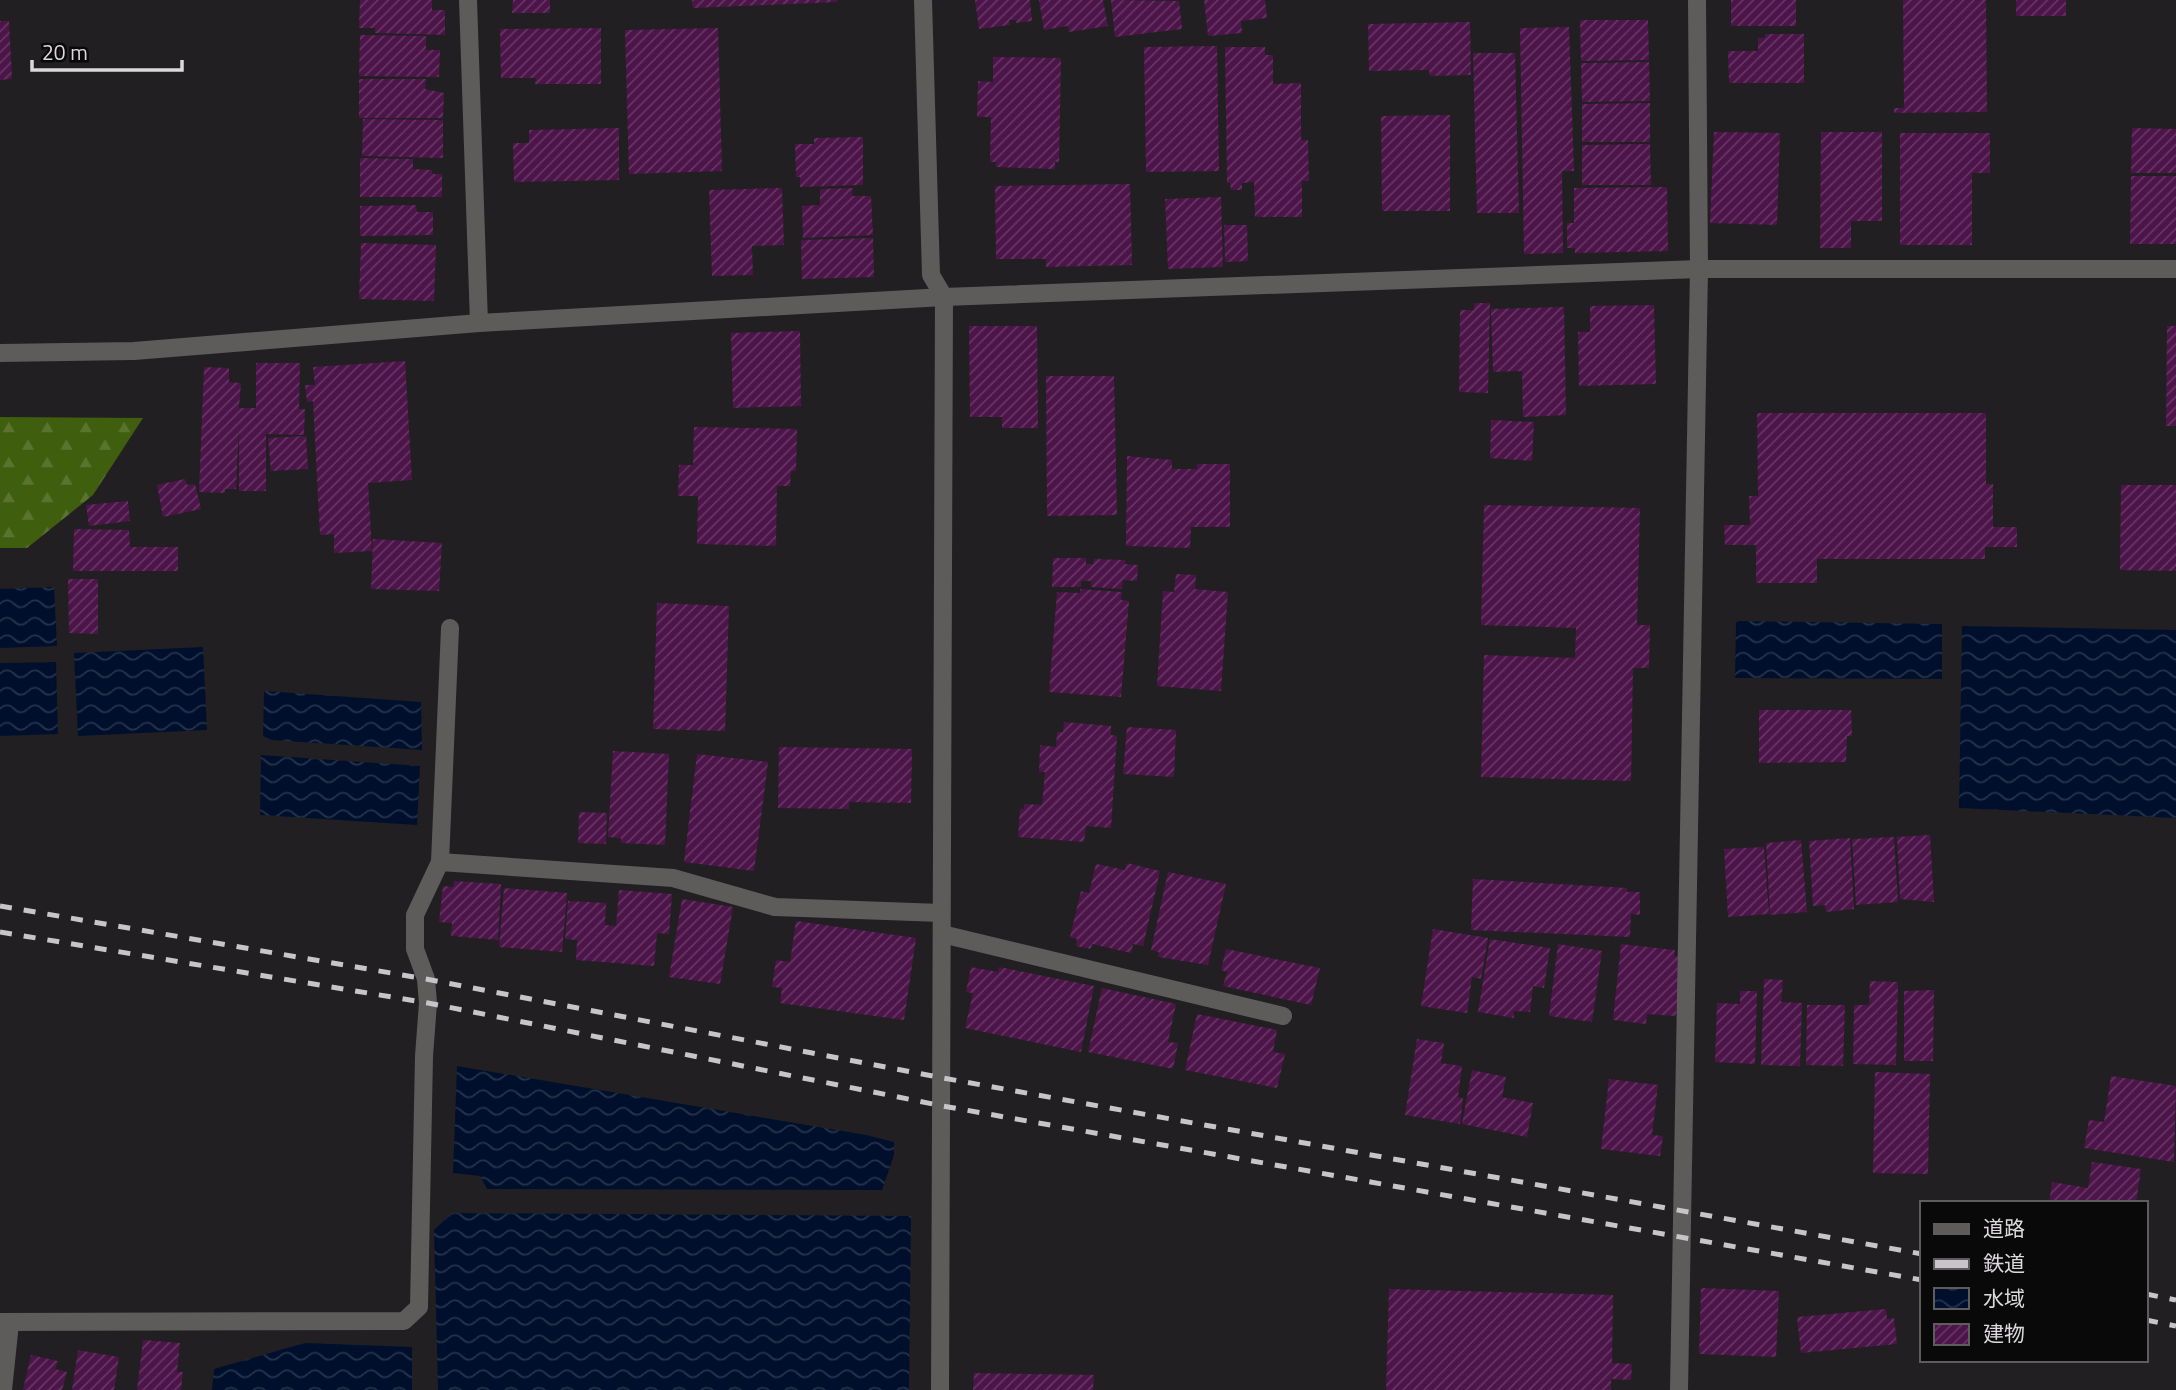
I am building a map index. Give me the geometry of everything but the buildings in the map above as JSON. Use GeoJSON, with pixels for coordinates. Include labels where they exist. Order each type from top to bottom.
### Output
{"type":"FeatureCollection","features":[{"type":"Feature","properties":{"kind":"street"},"geometry":{"type":"LineString","coordinates":[[468,0],[479,323]]}},
{"type":"Feature","properties":{"kind":"street"},"geometry":{"type":"LineString","coordinates":[[923,0],[931,275],[944,297],[940,1390]]}},
{"type":"Feature","properties":{"kind":"street"},"geometry":{"type":"LineString","coordinates":[[1679,1390],[1699,269],[1697,0]]}},
{"type":"Feature","properties":{"kind":"street"},"geometry":{"type":"LineString","coordinates":[[0,353],[134,351],[479,323],[944,297],[1699,269],[2176,269]]}},
{"type":"Feature","properties":{"kind":"street"},"geometry":{"type":"LineString","coordinates":[[3,1390],[5,1323],[404,1321],[419,1307],[424,1056],[428,1003],[426,979],[415,949],[415,915],[440,862],[450,628]]}},
{"type":"Feature","properties":{"kind":"street"},"geometry":{"type":"LineString","coordinates":[[440,862],[673,878],[775,907],[941,914]]}},
{"type":"Feature","properties":{"kind":"street"},"geometry":{"type":"LineString","coordinates":[[942,934],[1283,1016]]}},
{"type":"Feature","properties":{"kind":"green space"},"geometry":{"type":"Polygon","coordinates":[[[0,417],[143,418],[93,495],[27,548],[0,548],[0,417]]]}},
{"type":"Feature","properties":{"kind":"water"},"geometry":{"type":"Polygon","coordinates":[[[54,587],[57,646],[0,648],[0,589],[54,587]]]}},
{"type":"Feature","properties":{"kind":"water"},"geometry":{"type":"Polygon","coordinates":[[[1736,621],[1942,624],[1942,679],[1735,678],[1736,621]]]}},
{"type":"Feature","properties":{"kind":"water"},"geometry":{"type":"Polygon","coordinates":[[[1962,626],[2176,630],[2176,818],[1959,808],[1962,626]]]}},
{"type":"Feature","properties":{"kind":"water"},"geometry":{"type":"Polygon","coordinates":[[[203,647],[207,730],[78,736],[74,653],[203,647]]]}},
{"type":"Feature","properties":{"kind":"water"},"geometry":{"type":"Polygon","coordinates":[[[56,662],[58,734],[0,736],[0,663],[56,662]]]}},
{"type":"Feature","properties":{"kind":"water"},"geometry":{"type":"Polygon","coordinates":[[[264,691],[421,702],[422,750],[272,740],[263,736],[264,691]]]}},
{"type":"Feature","properties":{"kind":"water"},"geometry":{"type":"Polygon","coordinates":[[[261,755],[420,766],[417,825],[260,815],[261,755]]]}},
{"type":"Feature","properties":{"kind":"water"},"geometry":{"type":"Polygon","coordinates":[[[457,1066],[866,1135],[894,1142],[894,1155],[882,1190],[487,1189],[480,1176],[453,1173],[457,1066]]]}},
{"type":"Feature","properties":{"kind":"water"},"geometry":{"type":"Polygon","coordinates":[[[452,1213],[911,1216],[909,1390],[438,1390],[434,1230],[452,1213]]]}},
{"type":"Feature","properties":{"kind":"water"},"geometry":{"type":"Polygon","coordinates":[[[305,1343],[412,1347],[412,1390],[212,1390],[214,1369],[305,1343]]]}},
{"type":"Feature","properties":{"kind":"railway"},"geometry":{"type":"LineString","coordinates":[[0,906],[426,979],[943,1078],[1920,1254]]}},
{"type":"Feature","properties":{"kind":"railway"},"geometry":{"type":"LineString","coordinates":[[0,932],[428,1003],[943,1106],[1920,1280]]}},
{"type":"Feature","properties":{"kind":"railway"},"geometry":{"type":"LineString","coordinates":[[2148,1294],[2176,1300]]}},
{"type":"Feature","properties":{"kind":"railway"},"geometry":{"type":"LineString","coordinates":[[2148,1320],[2176,1326]]}}]}
